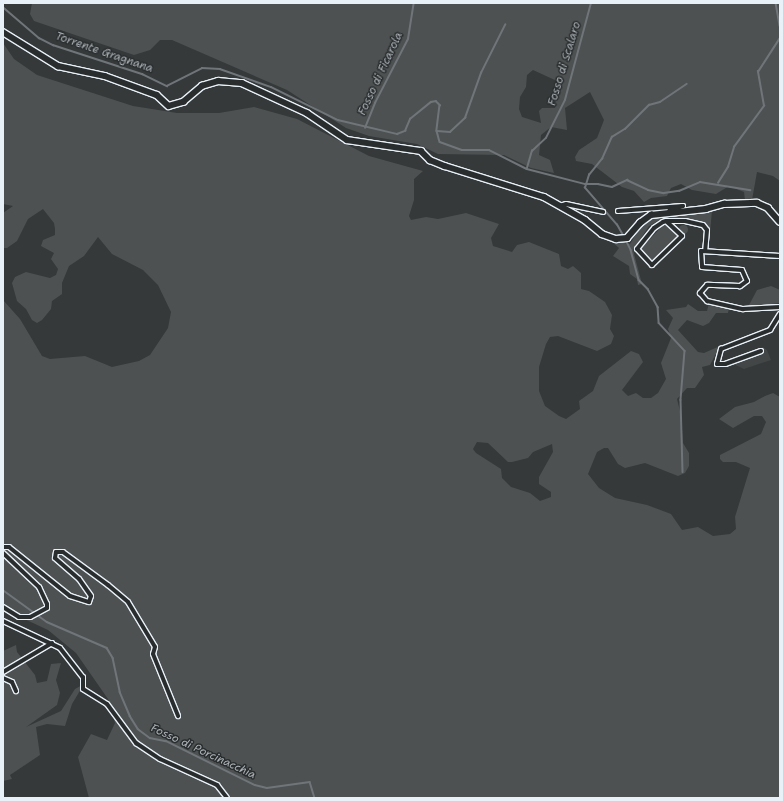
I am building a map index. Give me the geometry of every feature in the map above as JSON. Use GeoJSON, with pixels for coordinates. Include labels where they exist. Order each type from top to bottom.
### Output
{"type":"FeatureCollection","features":[{"type":"Feature","properties":{"kind":"main road"},"geometry":{"type":"LineString","coordinates":[[3,32],[58,66],[105,76],[157,96],[169,106],[183,102],[202,86],[218,81],[232,81],[307,113],[354,143],[414,149],[445,166],[544,197],[585,220],[602,234],[626,239],[646,218],[669,212],[706,209],[724,204],[757,203],[768,208],[780,222]]}},
{"type":"Feature","properties":{"kind":"street"},"geometry":{"type":"LineString","coordinates":[[558,206],[566,204],[603,212]]}},
{"type":"Feature","properties":{"kind":"street"},"geometry":{"type":"LineString","coordinates":[[618,211],[683,206],[670,210],[669,212]]}},
{"type":"Feature","properties":{"kind":"street"},"geometry":{"type":"LineString","coordinates":[[666,221],[682,236],[653,266],[638,252],[637,249],[654,228],[666,221],[686,221],[703,225],[707,230],[705,251]]}},
{"type":"Feature","properties":{"kind":"street"},"geometry":{"type":"LineString","coordinates":[[780,256],[705,251],[701,251],[700,254],[702,268],[742,270],[747,276],[747,281],[740,286],[707,285],[700,293],[704,299],[752,310],[780,307]]}},
{"type":"Feature","properties":{"kind":"street"},"geometry":{"type":"LineString","coordinates":[[761,351],[725,364],[717,364],[721,349],[770,330],[780,314]]}},
{"type":"Feature","properties":{"kind":"street"},"geometry":{"type":"LineString","coordinates":[[3,547],[9,547],[26,563],[79,601],[89,602],[91,596],[79,578],[55,558],[58,552],[63,552],[124,598],[137,614],[155,647],[153,654],[178,716]]}},
{"type":"Feature","properties":{"kind":"street"},"geometry":{"type":"LineString","coordinates":[[3,554],[34,582],[47,604],[47,608],[30,617],[19,617],[3,607]]}},
{"type":"Feature","properties":{"kind":"street"},"geometry":{"type":"LineString","coordinates":[[3,621],[52,643],[67,655],[83,677],[83,689],[107,704],[136,743],[160,759],[211,781],[227,798]]}},
{"type":"Feature","properties":{"kind":"street"},"geometry":{"type":"LineString","coordinates":[[3,672],[52,643]]}},
{"type":"Feature","properties":{"kind":"street"},"geometry":{"type":"LineString","coordinates":[[3,678],[12,682],[16,691]]}},
{"type":"Feature","properties":{"kind":"shaded area"},"geometry":{"type":"Polygon","coordinates":[[[32,3],[780,3],[780,181],[773,176],[757,172],[752,200],[745,200],[744,192],[729,186],[716,194],[692,190],[681,184],[671,188],[667,196],[651,198],[644,202],[634,191],[622,187],[592,164],[576,161],[575,157],[579,150],[597,138],[604,120],[590,92],[565,108],[567,130],[551,127],[541,135],[539,155],[550,160],[554,173],[531,168],[504,155],[438,154],[417,144],[369,136],[346,128],[287,90],[172,40],[160,40],[150,50],[134,55],[34,21],[30,14],[32,3]],[[533,70],[527,75],[526,87],[520,97],[519,109],[522,117],[541,123],[539,111],[542,108],[555,108],[557,81],[533,70]]]}},
{"type":"Feature","properties":{"kind":"shaded area"},"geometry":{"type":"Polygon","coordinates":[[[3,43],[14,59],[37,75],[133,106],[177,113],[219,113],[254,107],[297,119],[369,156],[423,171],[414,179],[414,200],[409,216],[411,220],[426,217],[438,219],[466,213],[499,224],[491,238],[493,246],[512,252],[517,245],[529,242],[559,254],[561,266],[568,269],[573,266],[581,273],[581,289],[589,291],[605,302],[612,315],[610,329],[614,336],[611,344],[597,351],[558,336],[550,337],[546,344],[539,367],[539,391],[545,406],[566,419],[580,409],[579,401],[593,391],[599,376],[631,351],[639,354],[643,362],[622,390],[628,396],[636,393],[643,398],[651,398],[658,393],[666,379],[661,363],[671,338],[668,329],[673,318],[666,310],[686,307],[688,304],[698,311],[707,311],[709,303],[729,308],[728,313],[716,313],[709,323],[703,326],[687,320],[678,330],[698,352],[704,353],[720,346],[710,365],[702,367],[704,375],[695,388],[687,388],[677,399],[681,415],[683,443],[689,453],[689,466],[685,473],[678,476],[645,463],[625,468],[618,464],[608,448],[604,448],[597,452],[588,474],[599,488],[615,498],[647,505],[671,514],[682,530],[698,527],[713,536],[730,534],[736,529],[735,517],[750,468],[736,462],[723,462],[720,459],[720,455],[761,434],[766,422],[762,416],[754,416],[733,428],[719,419],[735,407],[754,402],[773,393],[780,397],[780,798],[89,798],[78,757],[91,734],[107,740],[115,723],[108,699],[76,653],[48,630],[3,609],[3,300],[20,319],[42,356],[50,359],[85,356],[112,367],[139,361],[150,355],[168,328],[171,312],[158,285],[143,270],[112,254],[98,237],[84,256],[69,266],[62,283],[62,294],[52,301],[51,309],[42,320],[37,323],[32,320],[26,309],[17,301],[12,283],[15,277],[26,272],[50,278],[56,275],[58,269],[51,259],[54,253],[41,246],[43,240],[55,235],[54,223],[43,209],[28,219],[17,241],[7,248],[3,248],[3,213],[13,206],[3,204],[3,43]],[[477,442],[473,449],[476,453],[501,469],[502,478],[511,487],[530,493],[540,501],[551,497],[551,492],[539,484],[539,477],[553,452],[552,444],[533,452],[528,458],[508,462],[488,443],[477,442]]]}},
{"type":"Feature","properties":{"kind":"shaded area"},"geometry":{"type":"Polygon","coordinates":[[[712,210],[710,233],[705,223],[692,219],[659,220],[649,226],[633,250],[642,284],[638,285],[637,279],[630,274],[629,266],[613,256],[619,248],[611,241],[630,244],[640,228],[652,218],[712,210]]]}},
{"type":"Feature","properties":{"kind":"shaded area"},"geometry":{"type":"Polygon","coordinates":[[[665,223],[680,237],[656,264],[640,249],[665,223]]]}},
{"type":"Feature","properties":{"kind":"shaded area"},"geometry":{"type":"Polygon","coordinates":[[[683,224],[688,229],[683,234],[678,229],[683,224]]]}},
{"type":"Feature","properties":{"kind":"shaded area"},"geometry":{"type":"Polygon","coordinates":[[[771,286],[780,290],[780,303],[748,307],[757,290],[771,286]]]}},
{"type":"Feature","properties":{"kind":"shaded area"},"geometry":{"type":"Polygon","coordinates":[[[763,347],[767,350],[771,360],[744,369],[733,364],[728,365],[726,361],[763,347]]]}},
{"type":"Feature","properties":{"kind":"shaded area"},"geometry":{"type":"Polygon","coordinates":[[[16,645],[17,652],[35,675],[37,683],[47,681],[51,664],[61,663],[56,680],[60,693],[57,705],[26,727],[61,711],[75,689],[84,684],[72,704],[65,726],[47,724],[36,727],[40,755],[10,775],[12,779],[3,781],[3,651],[16,645]]]}},
{"type":"Feature","properties":{"kind":"waterway","name":"Fosso di Ficarola"},"geometry":{"type":"LineString","coordinates":[[365,128],[375,103],[408,39],[414,3]]}},
{"type":"Feature","properties":{"kind":"waterway","name":"Fosso di Scalaro"},"geometry":{"type":"LineString","coordinates":[[527,168],[532,151],[546,138],[565,100],[591,3]]}},
{"type":"Feature","properties":{"kind":"waterway"},"geometry":{"type":"LineString","coordinates":[[776,3],[780,26]]}},
{"type":"Feature","properties":{"kind":"waterway","name":"Torrente Gragnana"},"geometry":{"type":"LineString","coordinates":[[3,7],[39,38],[53,45],[142,74],[167,86],[202,68],[220,69],[271,87],[338,120],[397,134],[405,131],[410,119],[431,102],[436,101],[440,105],[437,131],[440,142],[462,150],[489,150],[527,169],[585,184],[598,184],[612,187],[627,180],[648,190],[664,193],[679,191],[700,182],[750,190]]}},
{"type":"Feature","properties":{"kind":"waterway"},"geometry":{"type":"LineString","coordinates":[[437,131],[450,132],[465,118],[481,73],[505,25]]}},
{"type":"Feature","properties":{"kind":"waterway"},"geometry":{"type":"LineString","coordinates":[[718,183],[728,167],[734,147],[764,106],[758,72],[780,38]]}},
{"type":"Feature","properties":{"kind":"waterway"},"geometry":{"type":"LineString","coordinates":[[624,237],[617,225],[585,188],[589,175],[602,159],[612,137],[625,129],[649,105],[660,102],[687,84]]}},
{"type":"Feature","properties":{"kind":"waterway"},"geometry":{"type":"LineString","coordinates":[[626,240],[631,250],[639,280],[648,289],[658,307],[659,323],[685,351],[681,400],[683,472]]}},
{"type":"Feature","properties":{"kind":"waterway","name":"Fosso di Porcinacchia"},"geometry":{"type":"LineString","coordinates":[[3,590],[47,622],[107,648],[113,658],[120,692],[130,716],[138,729],[150,738],[166,741],[255,785],[267,788],[310,782],[315,798]]}}]}
